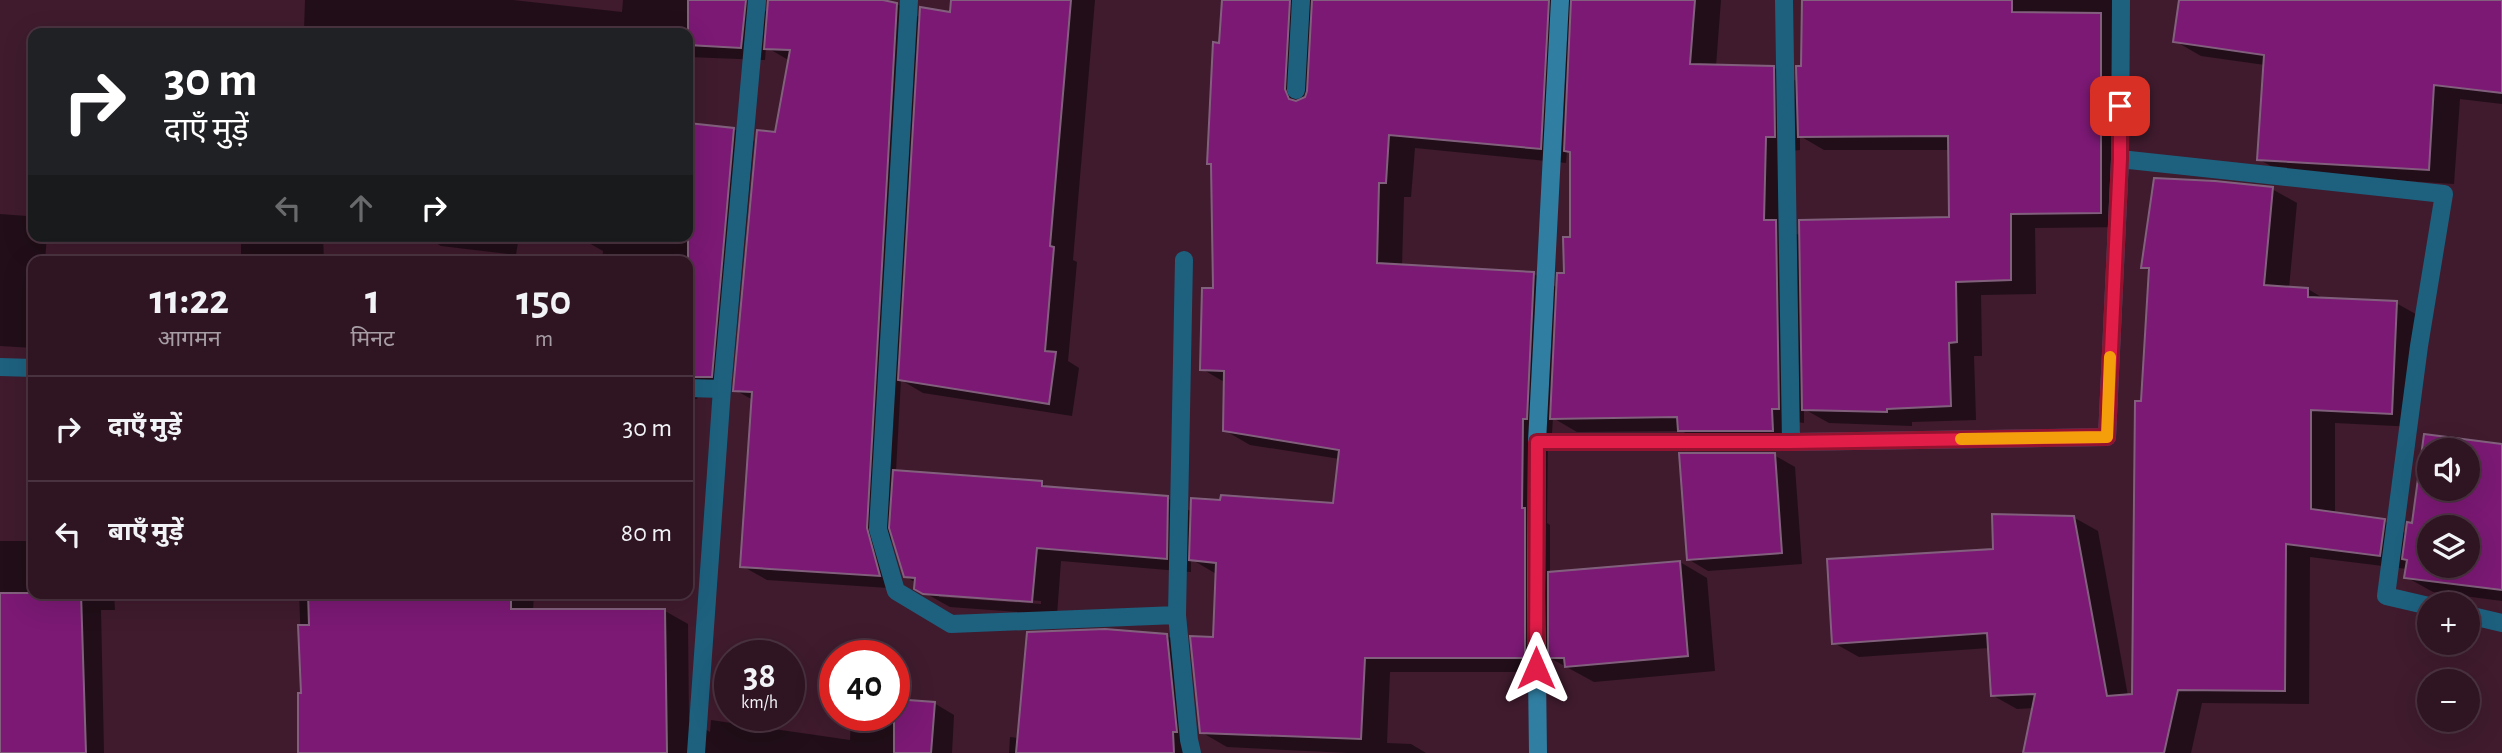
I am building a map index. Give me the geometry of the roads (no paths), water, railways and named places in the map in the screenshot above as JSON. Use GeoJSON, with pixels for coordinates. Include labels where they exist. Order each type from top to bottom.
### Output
{"type":"FeatureCollection","features":[{"type":"Feature","properties":{"kind":"street"},"geometry":{"type":"LineString","coordinates":[[696,753],[722,389],[757,0]]}},
{"type":"Feature","properties":{"kind":"street"},"geometry":{"type":"LineString","coordinates":[[909,0],[878,529],[896,591],[951,624],[1177,615]]}},
{"type":"Feature","properties":{"kind":"street"},"geometry":{"type":"LineString","coordinates":[[1296,90],[1301,0]]}},
{"type":"Feature","properties":{"kind":"street"},"geometry":{"type":"LineString","coordinates":[[1538,753],[1537,442],[1560,0]]}},
{"type":"Feature","properties":{"kind":"street"},"geometry":{"type":"LineString","coordinates":[[1784,0],[1791,442]]}},
{"type":"Feature","properties":{"kind":"street"},"geometry":{"type":"LineString","coordinates":[[1537,442],[1791,442],[2107,437],[2120,159],[2121,0]]}},
{"type":"Feature","properties":{"kind":"street"},"geometry":{"type":"LineString","coordinates":[[2120,159],[2444,194],[2419,346],[2386,596],[2417,603]]}},
{"type":"Feature","properties":{"kind":"street"},"geometry":{"type":"LineString","coordinates":[[1184,260],[1177,615],[1192,753]]}},
{"type":"Feature","properties":{"kind":"street"},"geometry":{"type":"LineString","coordinates":[[0,367],[28,368]]}},
{"type":"Feature","properties":{"kind":"street"},"geometry":{"type":"LineString","coordinates":[[693,388],[722,389]]}},
{"type":"Feature","properties":{"kind":"street"},"geometry":{"type":"LineString","coordinates":[[2480,618],[2502,623]]}}]}
